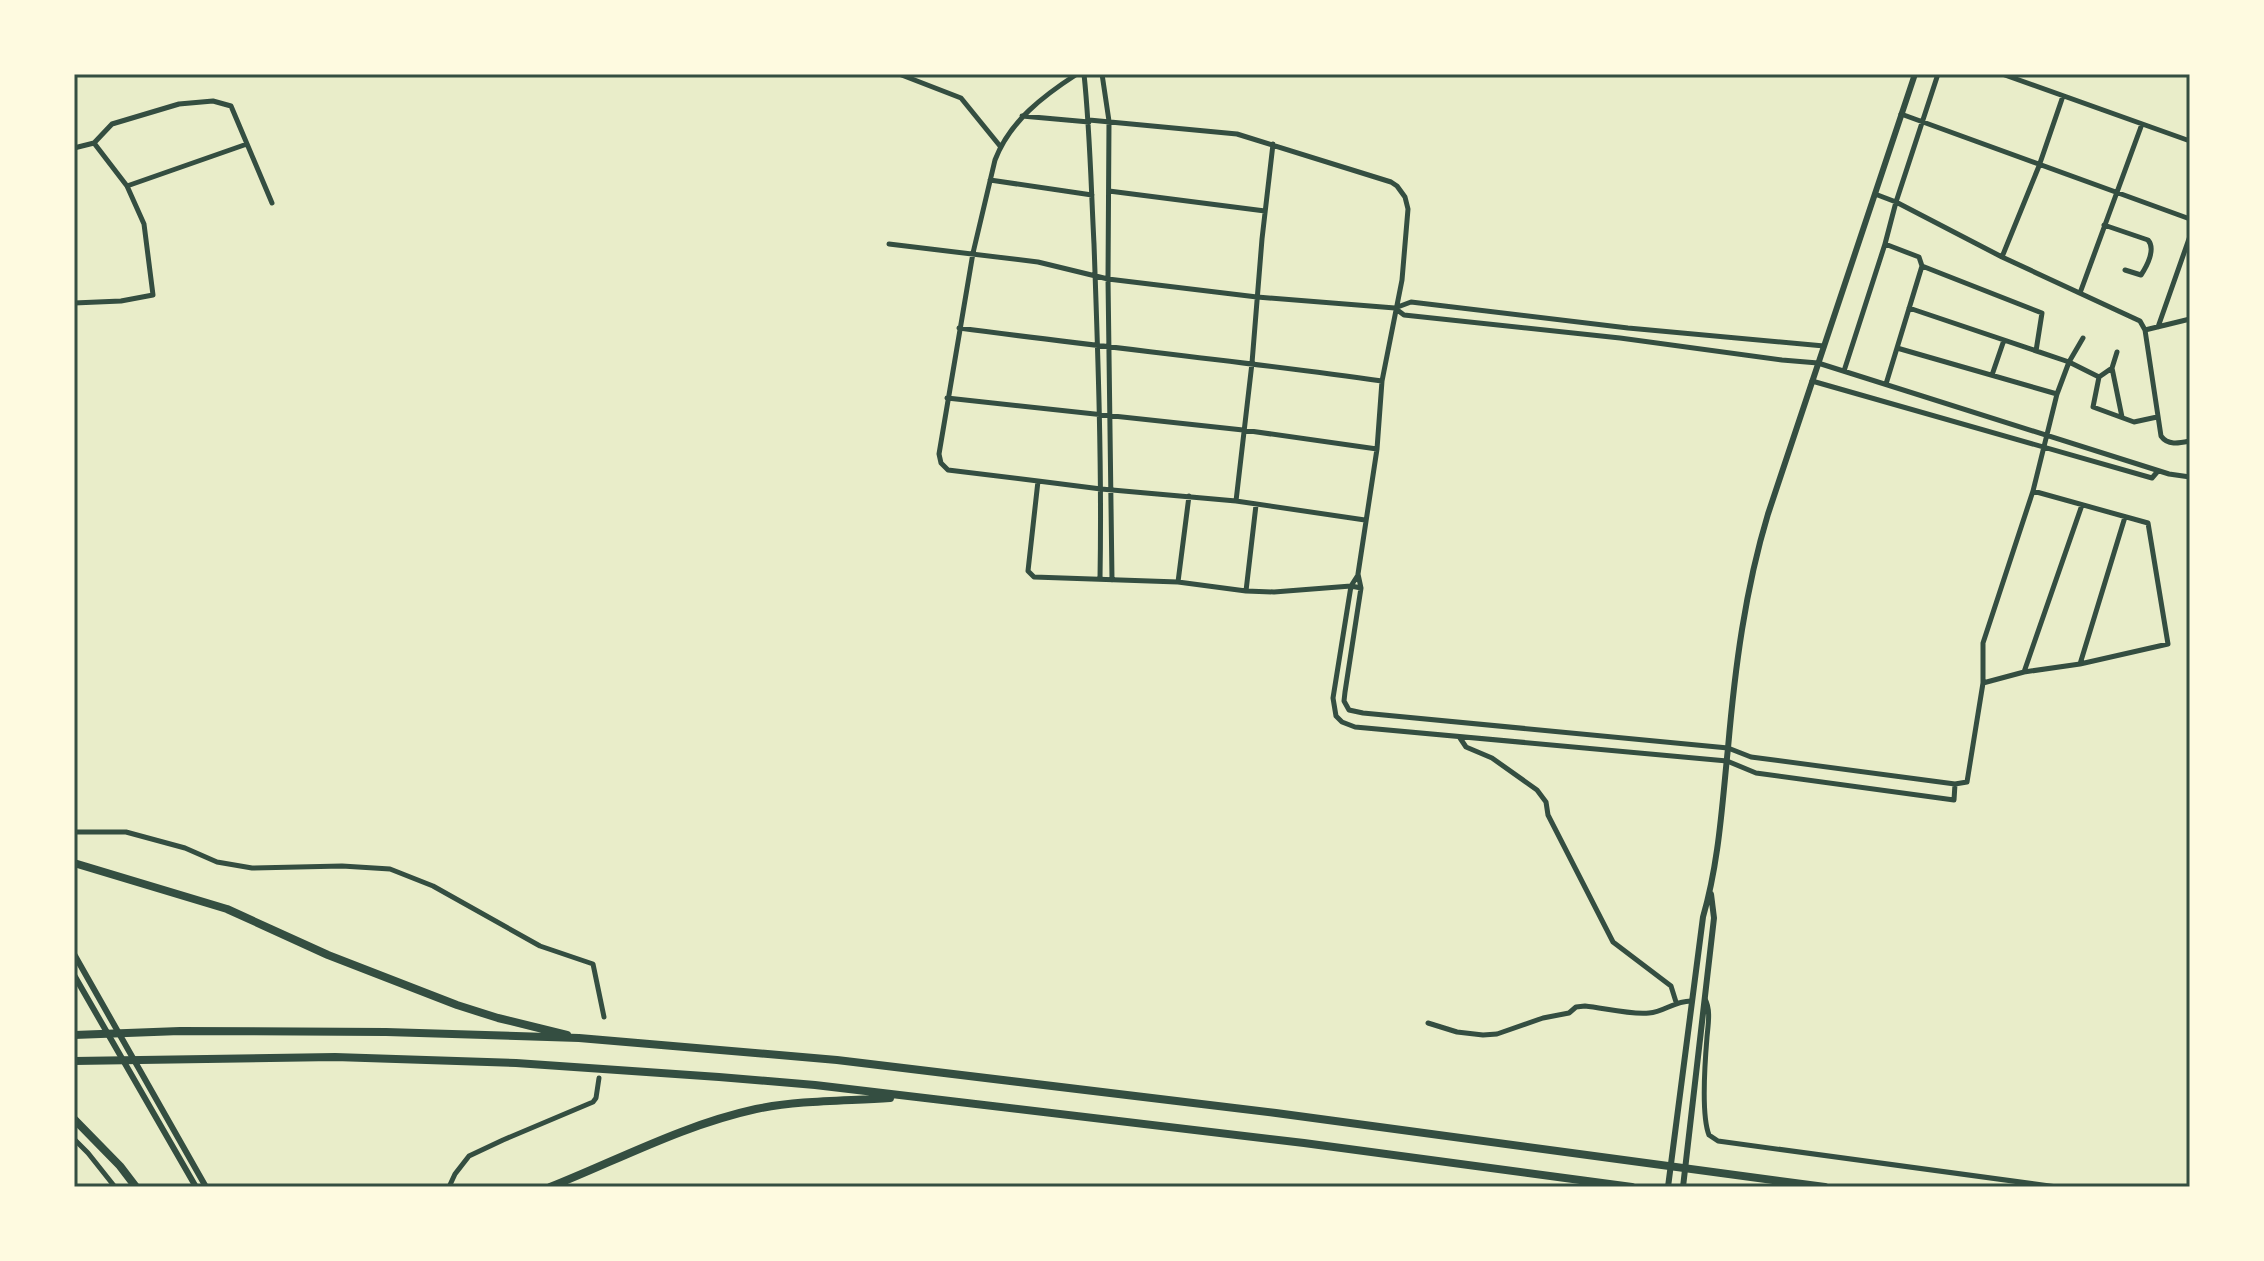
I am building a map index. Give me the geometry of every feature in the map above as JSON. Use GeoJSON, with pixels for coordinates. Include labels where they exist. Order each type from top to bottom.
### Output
{"type":"FeatureCollection","features":[{"type":"Feature","properties":{"kind":"highway"},"geometry":{"type":"LineString","coordinates":[[74,863],[227,909],[328,955],[457,1005],[579,1038]]}},
{"type":"Feature","properties":{"kind":"highway"},"geometry":{"type":"LineString","coordinates":[[74,1035],[180,1031],[386,1032],[579,1038],[837,1060],[1098,1090],[1825,1187]]}},
{"type":"Feature","properties":{"kind":"highway"},"geometry":{"type":"LineString","coordinates":[[74,1061],[335,1057],[516,1063],[815,1085],[1304,1143],[1632,1187]]}},
{"type":"Feature","properties":{"kind":"highway"},"geometry":{"type":"LineString","coordinates":[[550,1187],[672,1134],[744,1112],[798,1103],[910,1097]]}},
{"type":"Feature","properties":{"kind":"highway"},"geometry":{"type":"LineString","coordinates":[[74,1119],[136,1187]]}},
{"type":"Feature","properties":{"kind":"street"},"geometry":{"type":"LineString","coordinates":[[899,74],[961,98],[1000,146]]}},
{"type":"Feature","properties":{"kind":"street"},"geometry":{"type":"LineString","coordinates":[[1077,74],[1022,116],[1000,146],[973,253],[959,328],[939,454],[944,467],[948,470],[1101,489],[1236,501],[1365,520]]}},
{"type":"Feature","properties":{"kind":"street"},"geometry":{"type":"LineString","coordinates":[[1084,74],[1096,276],[1100,579]]}},
{"type":"Feature","properties":{"kind":"street"},"geometry":{"type":"LineString","coordinates":[[1102,74],[1109,121],[1112,580]]}},
{"type":"Feature","properties":{"kind":"street"},"geometry":{"type":"LineString","coordinates":[[1668,1187],[1703,917],[1711,891],[1721,823],[1737,659],[1751,574],[1915,74]]}},
{"type":"Feature","properties":{"kind":"street"},"geometry":{"type":"LineString","coordinates":[[1844,371],[1938,74]]}},
{"type":"Feature","properties":{"kind":"street"},"geometry":{"type":"LineString","coordinates":[[2002,74],[2190,141]]}},
{"type":"Feature","properties":{"kind":"street"},"geometry":{"type":"LineString","coordinates":[[2002,257],[2063,96]]}},
{"type":"Feature","properties":{"kind":"street"},"geometry":{"type":"LineString","coordinates":[[74,148],[94,143],[112,124],[179,104],[213,101],[231,106],[272,203]]}},
{"type":"Feature","properties":{"kind":"street"},"geometry":{"type":"LineString","coordinates":[[1901,114],[2190,219]]}},
{"type":"Feature","properties":{"kind":"street"},"geometry":{"type":"LineString","coordinates":[[1022,116],[1237,134],[1391,182],[1405,197],[1408,209],[1402,280],[1382,381],[1377,449],[1358,574],[1361,588],[1344,701],[1349,710],[1355,712],[1728,748],[1751,757],[1955,784],[1967,782],[1983,683],[1983,643],[2033,491],[2057,394],[2069,362],[2083,338]]}},
{"type":"Feature","properties":{"kind":"street"},"geometry":{"type":"LineString","coordinates":[[2080,293],[2142,124]]}},
{"type":"Feature","properties":{"kind":"street"},"geometry":{"type":"LineString","coordinates":[[74,303],[121,301],[153,295],[144,224],[127,186],[94,143]]}},
{"type":"Feature","properties":{"kind":"street"},"geometry":{"type":"LineString","coordinates":[[127,186],[248,144]]}},
{"type":"Feature","properties":{"kind":"street"},"geometry":{"type":"LineString","coordinates":[[1236,501],[1273,144]]}},
{"type":"Feature","properties":{"kind":"street"},"geometry":{"type":"LineString","coordinates":[[990,180],[1092,195]]}},
{"type":"Feature","properties":{"kind":"street"},"geometry":{"type":"LineString","coordinates":[[1109,191],[1265,211]]}},
{"type":"Feature","properties":{"kind":"street"},"geometry":{"type":"LineString","coordinates":[[1875,194],[2142,323],[2163,440],[2190,441]]}},
{"type":"Feature","properties":{"kind":"street"},"geometry":{"type":"LineString","coordinates":[[2104,225],[2152,244],[2141,275],[2125,270]]}},
{"type":"Feature","properties":{"kind":"street"},"geometry":{"type":"LineString","coordinates":[[2158,327],[2190,236]]}},
{"type":"Feature","properties":{"kind":"street"},"geometry":{"type":"LineString","coordinates":[[889,244],[1038,262],[1108,279],[1257,297],[1395,308],[1411,302],[1628,328],[1824,346]]}},
{"type":"Feature","properties":{"kind":"street"},"geometry":{"type":"LineString","coordinates":[[1885,244],[1919,257],[1922,266],[1886,384]]}},
{"type":"Feature","properties":{"kind":"street"},"geometry":{"type":"LineString","coordinates":[[1922,266],[2042,313],[2036,351]]}},
{"type":"Feature","properties":{"kind":"street"},"geometry":{"type":"LineString","coordinates":[[1395,308],[1404,315],[1818,363],[2158,471],[2190,477]]}},
{"type":"Feature","properties":{"kind":"street"},"geometry":{"type":"LineString","coordinates":[[1909,308],[2069,362],[2099,377]]}},
{"type":"Feature","properties":{"kind":"street"},"geometry":{"type":"LineString","coordinates":[[2145,330],[2190,319]]}},
{"type":"Feature","properties":{"kind":"street"},"geometry":{"type":"LineString","coordinates":[[959,328],[1382,381]]}},
{"type":"Feature","properties":{"kind":"street"},"geometry":{"type":"LineString","coordinates":[[1992,375],[2004,340]]}},
{"type":"Feature","properties":{"kind":"street"},"geometry":{"type":"LineString","coordinates":[[1897,348],[2057,394]]}},
{"type":"Feature","properties":{"kind":"street"},"geometry":{"type":"LineString","coordinates":[[2117,352],[2112,368],[2122,418]]}},
{"type":"Feature","properties":{"kind":"street"},"geometry":{"type":"LineString","coordinates":[[2112,368],[2099,377],[2093,407],[2134,422],[2157,417]]}},
{"type":"Feature","properties":{"kind":"street"},"geometry":{"type":"LineString","coordinates":[[1812,381],[2152,478],[2158,471]]}},
{"type":"Feature","properties":{"kind":"street"},"geometry":{"type":"LineString","coordinates":[[947,398],[1243,430],[1377,449]]}},
{"type":"Feature","properties":{"kind":"street"},"geometry":{"type":"LineString","coordinates":[[1038,481],[1028,571],[1034,577],[1178,582],[1274,592],[1351,586],[1361,588]]}},
{"type":"Feature","properties":{"kind":"street"},"geometry":{"type":"LineString","coordinates":[[1983,683],[2168,644],[2148,523],[2033,491]]}},
{"type":"Feature","properties":{"kind":"street"},"geometry":{"type":"LineString","coordinates":[[1178,582],[1189,496]]}},
{"type":"Feature","properties":{"kind":"street"},"geometry":{"type":"LineString","coordinates":[[1246,591],[1256,505]]}},
{"type":"Feature","properties":{"kind":"street"},"geometry":{"type":"LineString","coordinates":[[2024,672],[2082,505]]}},
{"type":"Feature","properties":{"kind":"street"},"geometry":{"type":"LineString","coordinates":[[2080,664],[2125,517]]}},
{"type":"Feature","properties":{"kind":"street"},"geometry":{"type":"LineString","coordinates":[[1338,719],[1333,698],[1351,586],[1358,574]]}},
{"type":"Feature","properties":{"kind":"street"},"geometry":{"type":"LineString","coordinates":[[1338,719],[1349,710]]}},
{"type":"Feature","properties":{"kind":"street"},"geometry":{"type":"LineString","coordinates":[[1338,719],[1355,727],[1727,761],[1756,773],[1954,800],[1955,784]]}},
{"type":"Feature","properties":{"kind":"street"},"geometry":{"type":"LineString","coordinates":[[1459,737],[1466,747],[1492,758],[1543,796],[1548,815],[1613,942],[1671,986],[1676,1002]]}},
{"type":"Feature","properties":{"kind":"street"},"geometry":{"type":"LineString","coordinates":[[74,832],[126,832],[185,848],[217,862],[252,868],[371,867],[404,873],[540,946],[593,964],[604,1017]]}},
{"type":"Feature","properties":{"kind":"street"},"geometry":{"type":"LineString","coordinates":[[1683,1187],[1714,918],[1711,891]]}},
{"type":"Feature","properties":{"kind":"street"},"geometry":{"type":"LineString","coordinates":[[76,957],[206,1187]]}},
{"type":"Feature","properties":{"kind":"street"},"geometry":{"type":"LineString","coordinates":[[74,975],[196,1187]]}},
{"type":"Feature","properties":{"kind":"street"},"geometry":{"type":"LineString","coordinates":[[1705,999],[1709,1016],[1706,1121],[1709,1135],[1718,1141],[2057,1187]]}},
{"type":"Feature","properties":{"kind":"street"},"geometry":{"type":"LineString","coordinates":[[1428,1023],[1457,1032],[1497,1034],[1543,1018],[1569,1013],[1576,1007],[1647,1013],[1676,1002],[1691,1001]]}},
{"type":"Feature","properties":{"kind":"street"},"geometry":{"type":"LineString","coordinates":[[449,1187],[469,1156],[593,1102],[599,1078]]}},
{"type":"Feature","properties":{"kind":"street"},"geometry":{"type":"LineString","coordinates":[[74,1139],[115,1187]]}}]}
